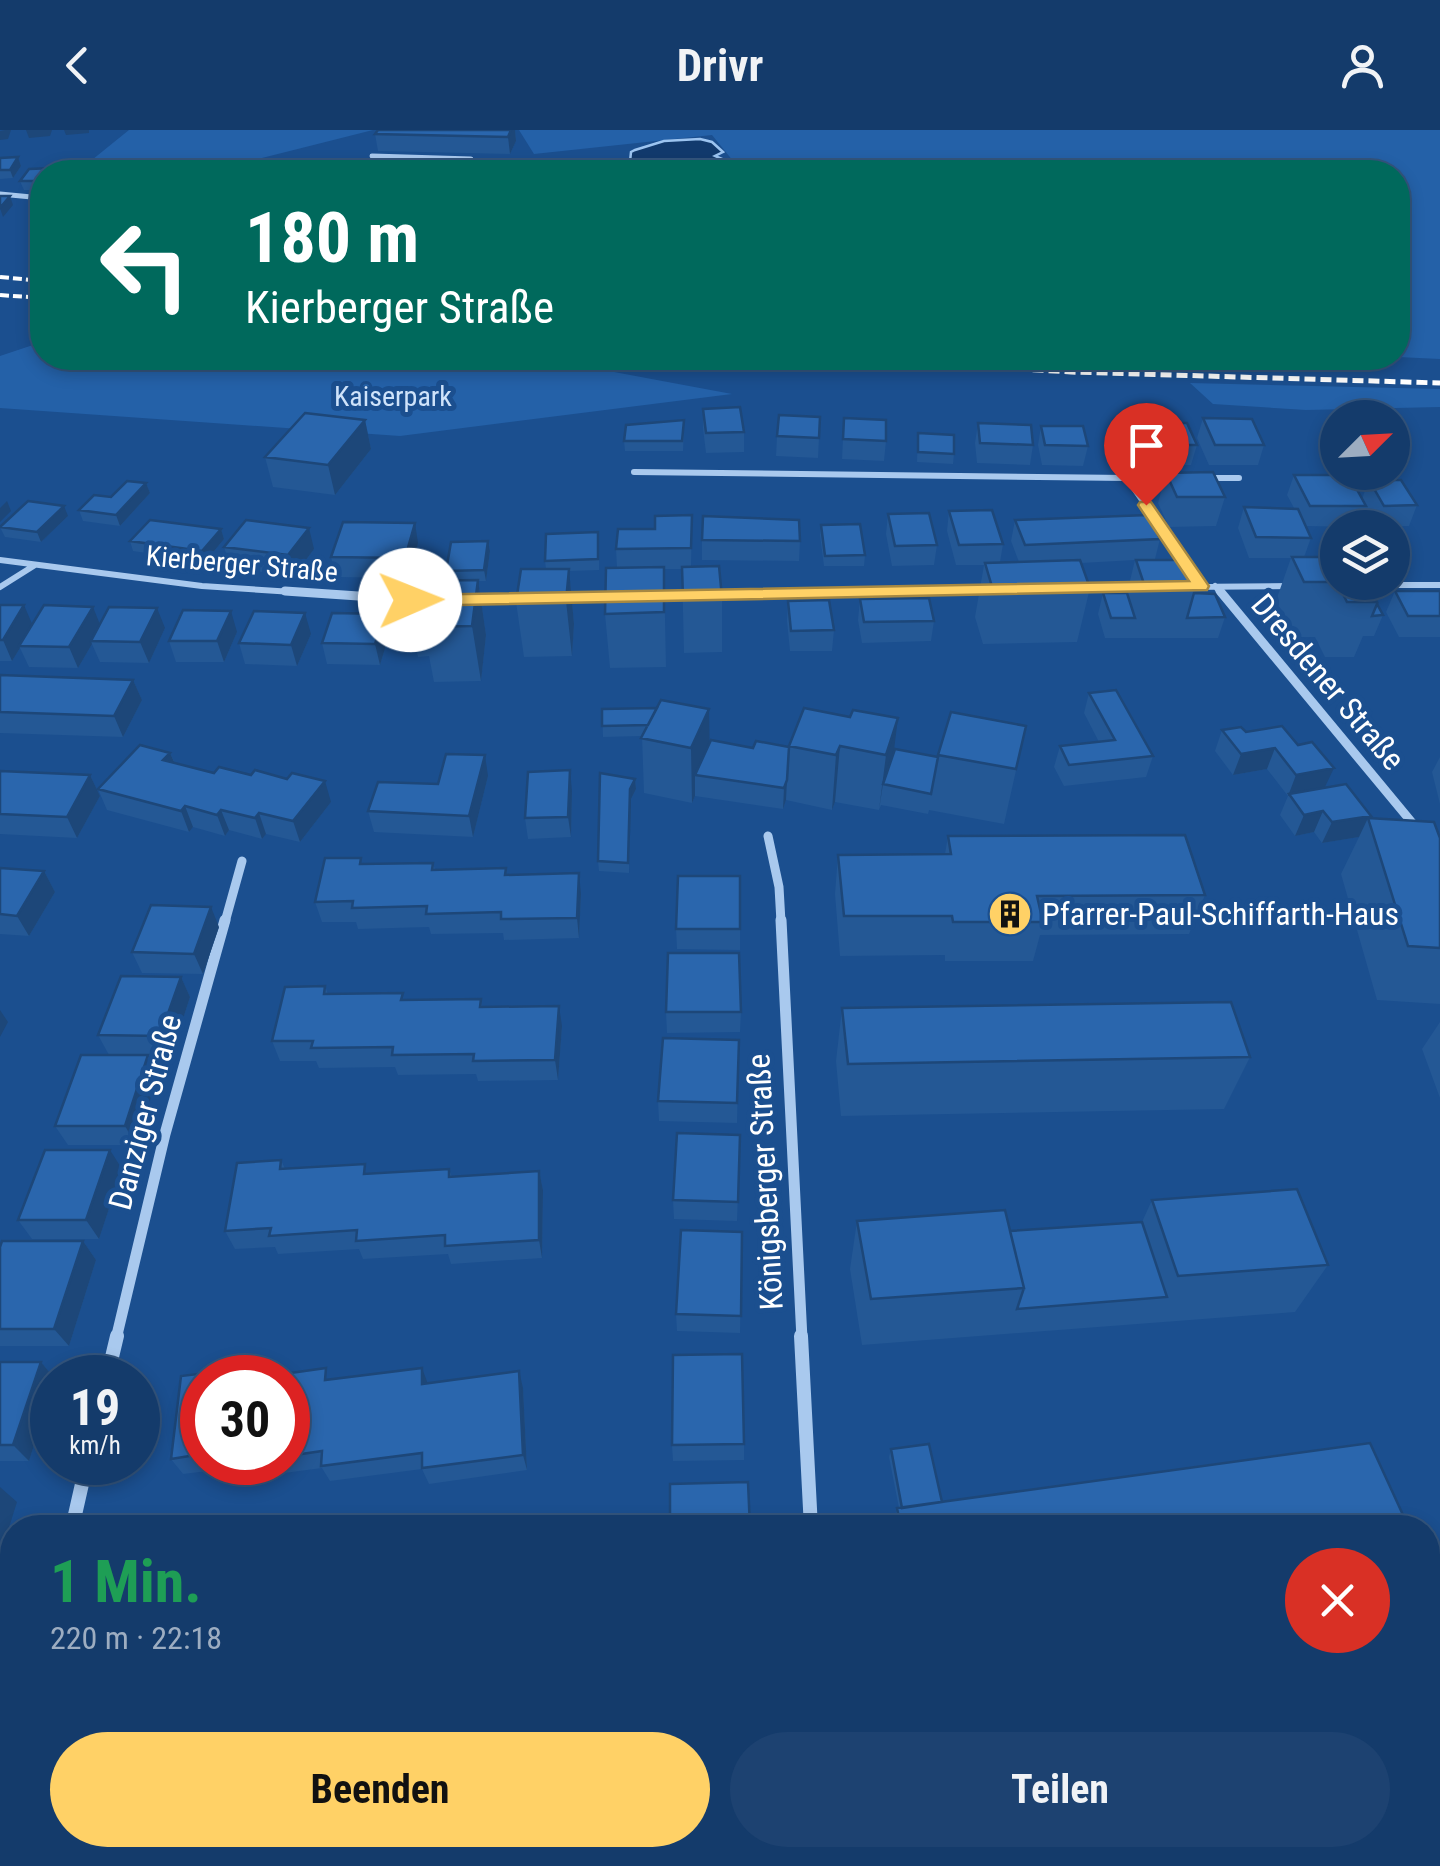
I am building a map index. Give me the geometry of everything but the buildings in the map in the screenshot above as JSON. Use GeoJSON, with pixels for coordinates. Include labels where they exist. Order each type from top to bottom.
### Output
{"type":"FeatureCollection","features":[{"type":"Feature","properties":{"kind":"street"},"geometry":{"type":"LineString","coordinates":[[372,156],[471,159]]}},
{"type":"Feature","properties":{"kind":"street"},"geometry":{"type":"LineString","coordinates":[[0,194],[30,197]]}},
{"type":"Feature","properties":{"kind":"street"},"geometry":{"type":"LineString","coordinates":[[634,472],[1238,478]]}},
{"type":"Feature","properties":{"kind":"street"},"geometry":{"type":"LineString","coordinates":[[1128,478],[1201,586]]}},
{"type":"Feature","properties":{"kind":"street","name":"Kierberger Straße"},"geometry":{"type":"LineString","coordinates":[[0,560],[202,586],[429,600]]}},
{"type":"Feature","properties":{"kind":"street"},"geometry":{"type":"LineString","coordinates":[[0,587],[36,564]]}},
{"type":"Feature","properties":{"kind":"street"},"geometry":{"type":"LineString","coordinates":[[1410,585],[1440,585]]}},
{"type":"Feature","properties":{"kind":"street","name":"Dresdener Straße"},"geometry":{"type":"LineString","coordinates":[[1215,586],[1428,842]]}},
{"type":"Feature","properties":{"kind":"street"},"geometry":{"type":"LineString","coordinates":[[1182,587],[1309,586]]}},
{"type":"Feature","properties":{"kind":"street"},"geometry":{"type":"LineString","coordinates":[[1065,589],[1162,587]]}},
{"type":"Feature","properties":{"kind":"street"},"geometry":{"type":"LineString","coordinates":[[467,600],[1006,590]]}},
{"type":"Feature","properties":{"kind":"street","name":"Königsberger Straße"},"geometry":{"type":"LineString","coordinates":[[768,836],[779,887],[809,1515]]}},
{"type":"Feature","properties":{"kind":"street","name":"Danziger Straße"},"geometry":{"type":"LineString","coordinates":[[113,1355],[166,1134],[242,861]]}},
{"type":"Feature","properties":{"kind":"street"},"geometry":{"type":"LineString","coordinates":[[75,1515],[82,1485]]}},
{"type":"Feature","properties":{"kind":"green space"},"geometry":{"type":"Polygon","coordinates":[[[129,130],[373,130],[254,160],[92,160],[129,130]]]}},
{"type":"Feature","properties":{"kind":"green space"},"geometry":{"type":"Polygon","coordinates":[[[519,130],[1440,130],[1440,359],[1410,358],[1410,160],[732,160],[712,135],[534,154],[519,130]]]}},
{"type":"Feature","properties":{"kind":"green space","name":"Kaiserpark"},"geometry":{"type":"Polygon","coordinates":[[[30,346],[30,370],[603,370],[732,394],[400,436],[0,408],[0,356],[30,346]]]}},
{"type":"Feature","properties":{"kind":"green space"},"geometry":{"type":"Polygon","coordinates":[[[1190,383],[1440,389],[1440,407],[1410,408],[1410,400],[1320,400],[1320,410],[1306,410],[1213,404],[1190,383]]]}},
{"type":"Feature","properties":{"kind":"shaded area"},"geometry":{"type":"Polygon","coordinates":[[[664,141],[712,142],[723,152],[715,156],[724,160],[630,160],[631,152],[664,141]]]}},
{"type":"Feature","properties":{"kind":"railway"},"geometry":{"type":"LineString","coordinates":[[0,277],[30,280]]}},
{"type":"Feature","properties":{"kind":"railway"},"geometry":{"type":"LineString","coordinates":[[0,295],[30,297]]}},
{"type":"Feature","properties":{"kind":"railway"},"geometry":{"type":"LineString","coordinates":[[1038,370],[1440,383]]}},
{"type":"Feature","properties":{"kind":"place","name":"Pfarrer-Paul-Schiffarth-Haus"},"geometry":{"type":"Point","coordinates":[1010,914]}},
{"type":"Feature","properties":{"kind":"route"},"geometry":{"type":"LineString","coordinates":[[410,600],[1201,586],[1146,505]]}}]}
